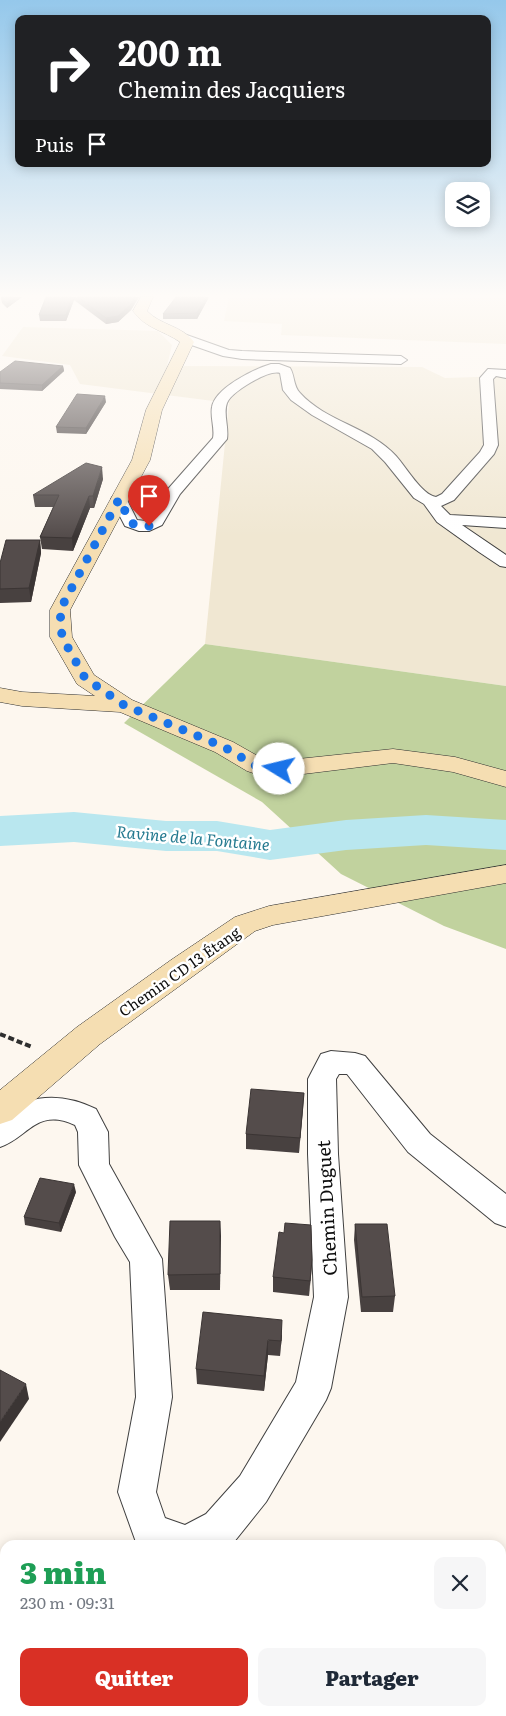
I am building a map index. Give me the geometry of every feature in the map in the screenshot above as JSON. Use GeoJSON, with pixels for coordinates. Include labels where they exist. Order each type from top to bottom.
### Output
{"type":"FeatureCollection","features":[{"type":"Feature","properties":{"kind":"main road"},"geometry":{"type":"LineString","coordinates":[[171,377],[154,410],[141,460],[60,610],[62,637],[85,678],[124,705],[224,747],[256,766],[279,769],[393,756],[455,765],[506,779]]}},
{"type":"Feature","properties":{"kind":"main road"},"geometry":{"type":"LineString","coordinates":[[0,694],[22,699],[124,705]]}},
{"type":"Feature","properties":{"kind":"main road","name":"Chemin CD 13 Étang"},"geometry":{"type":"LineString","coordinates":[[0,1110],[30,1082],[114,1017],[245,924],[269,916],[506,874]]}},
{"type":"Feature","properties":{"kind":"street"},"geometry":{"type":"LineString","coordinates":[[119,499],[131,523],[149,526],[156,522],[174,492],[220,439],[217,410],[223,397],[252,377]]}},
{"type":"Feature","properties":{"kind":"street"},"geometry":{"type":"LineString","coordinates":[[287,377],[290,389],[294,395],[304,403],[360,434],[377,446],[395,464],[422,498],[430,502],[443,519],[458,532],[506,562]]}},
{"type":"Feature","properties":{"kind":"street"},"geometry":{"type":"LineString","coordinates":[[430,502],[442,501],[448,498],[487,454],[492,437],[487,377]]}},
{"type":"Feature","properties":{"kind":"street"},"geometry":{"type":"LineString","coordinates":[[443,519],[506,523]]}},
{"type":"Feature","properties":{"kind":"street","name":"Chemin Duguet"},"geometry":{"type":"LineString","coordinates":[[197,1540],[220,1528],[253,1489],[313,1388],[331,1297],[323,1154],[322,1079],[331,1062],[355,1064],[419,1143],[506,1213]]}},
{"type":"Feature","properties":{"kind":"street","name":"Chemin Duguet"},"geometry":{"type":"LineString","coordinates":[[0,1135],[8,1125],[38,1109],[65,1109],[86,1117],[93,1132],[94,1165],[126,1227],[146,1259],[154,1397],[137,1492],[150,1532],[173,1540]]}},
{"type":"Feature","properties":{"kind":"shaded area"},"geometry":{"type":"Polygon","coordinates":[[[76,377],[506,377],[506,686],[205,644],[229,403],[80,384],[76,377]]]}},
{"type":"Feature","properties":{"kind":"green space"},"geometry":{"type":"Polygon","coordinates":[[[205,644],[506,686],[506,949],[444,926],[341,874],[262,802],[124,723],[205,644]]]}},
{"type":"Feature","properties":{"kind":"building"},"geometry":{"type":"Polygon","coordinates":[[[0,377],[51,377],[42,385],[0,383],[0,377]]]}},
{"type":"Feature","properties":{"kind":"building"},"geometry":{"type":"Polygon","coordinates":[[[77,394],[105,396],[86,428],[56,427],[77,394]]]}},
{"type":"Feature","properties":{"kind":"building"},"geometry":{"type":"Polygon","coordinates":[[[86,463],[102,467],[93,496],[89,496],[72,538],[40,537],[59,495],[33,495],[86,463]]]}},
{"type":"Feature","properties":{"kind":"building"},"geometry":{"type":"Polygon","coordinates":[[[6,540],[40,540],[29,588],[0,589],[0,563],[6,540]]]}},
{"type":"Feature","properties":{"kind":"building"},"geometry":{"type":"Polygon","coordinates":[[[251,1089],[304,1093],[300,1138],[246,1134],[251,1089]]]}},
{"type":"Feature","properties":{"kind":"building"},"geometry":{"type":"Polygon","coordinates":[[[40,1178],[74,1184],[59,1223],[24,1217],[40,1178]]]}},
{"type":"Feature","properties":{"kind":"building"},"geometry":{"type":"Polygon","coordinates":[[[170,1221],[220,1221],[220,1274],[168,1275],[170,1221]]]}},
{"type":"Feature","properties":{"kind":"building"},"geometry":{"type":"Polygon","coordinates":[[[285,1223],[311,1225],[312,1260],[310,1281],[273,1277],[279,1232],[284,1233],[285,1223]]]}},
{"type":"Feature","properties":{"kind":"building"},"geometry":{"type":"Polygon","coordinates":[[[355,1224],[387,1224],[395,1296],[362,1297],[355,1224]]]}},
{"type":"Feature","properties":{"kind":"building"},"geometry":{"type":"Polygon","coordinates":[[[203,1312],[282,1320],[281,1341],[268,1340],[264,1376],[196,1369],[203,1312]]]}},
{"type":"Feature","properties":{"kind":"building"},"geometry":{"type":"Polygon","coordinates":[[[0,1370],[26,1384],[0,1422],[0,1370]]]}},
{"type":"Feature","properties":{"kind":"waterway","name":"Ravine de la Fontaine"},"geometry":{"type":"LineString","coordinates":[[0,831],[74,827],[166,836],[217,836],[270,845],[346,835],[426,830],[506,835]]}},
{"type":"Feature","properties":{"kind":"route"},"geometry":{"type":"LineString","coordinates":[[149,526],[131,523],[119,499],[60,610],[62,637],[85,678],[124,705],[224,747],[256,766],[279,769]]}}]}
